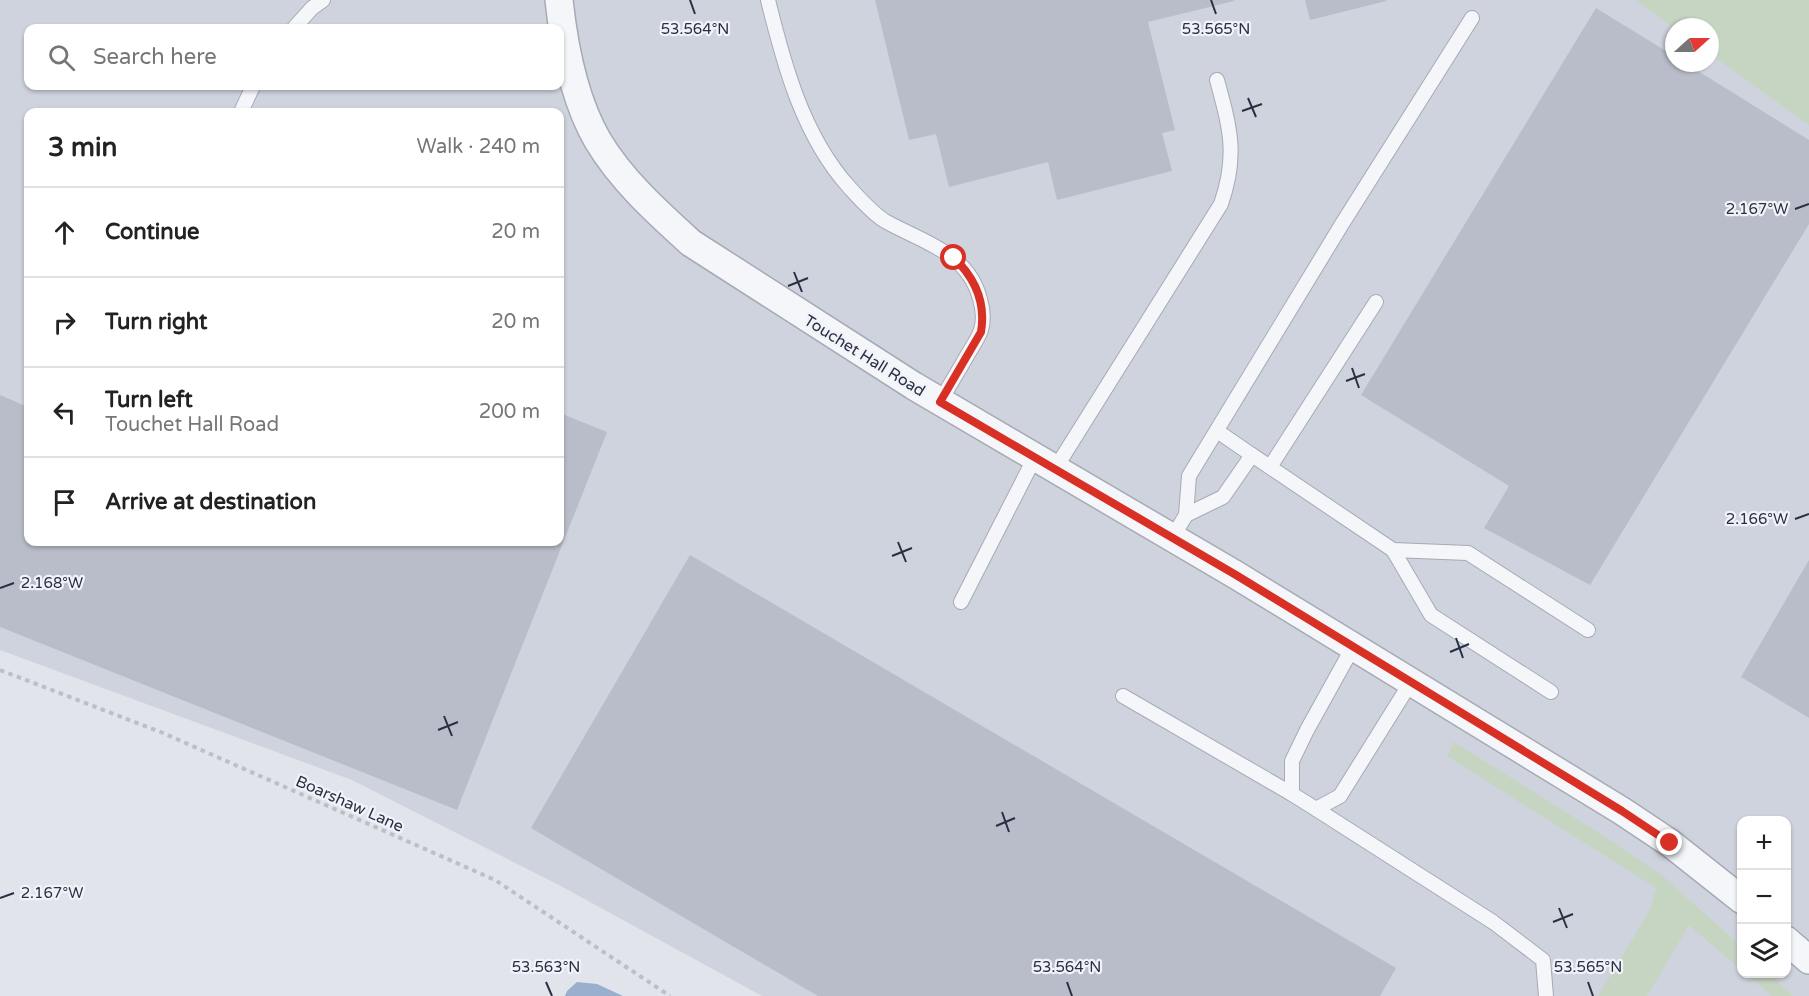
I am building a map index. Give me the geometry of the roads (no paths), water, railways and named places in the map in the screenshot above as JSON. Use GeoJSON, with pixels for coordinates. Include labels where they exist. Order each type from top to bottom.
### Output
{"type":"FeatureCollection","features":[{"type":"Feature","properties":{"kind":"street","name":"Touchet Hall Road"},"geometry":{"type":"LineString","coordinates":[[559,0],[563,24]]}},
{"type":"Feature","properties":{"kind":"street","name":"Touchet Hall Road"},"geometry":{"type":"LineString","coordinates":[[564,28],[582,107],[598,141],[619,171],[691,243],[940,402],[1172,538],[1622,811],[1670,843],[1737,896]]}},
{"type":"Feature","properties":{"kind":"street"},"geometry":{"type":"LineString","coordinates":[[1791,944],[1809,960]]}},
{"type":"Feature","properties":{"kind":"lane"},"geometry":{"type":"LineString","coordinates":[[298,24],[322,0]]}},
{"type":"Feature","properties":{"kind":"lane"},"geometry":{"type":"LineString","coordinates":[[768,0],[780,47],[803,112],[824,153],[848,186],[883,220],[932,243],[954,258],[969,274],[979,292],[983,312],[981,332],[940,402]]}},
{"type":"Feature","properties":{"kind":"lane"},"geometry":{"type":"LineString","coordinates":[[1172,538],[1186,515],[1189,476],[1342,224],[1472,18]]}},
{"type":"Feature","properties":{"kind":"lane"},"geometry":{"type":"LineString","coordinates":[[961,602],[1045,463],[1221,204],[1230,179],[1232,148],[1228,120],[1217,80]]}},
{"type":"Feature","properties":{"kind":"lane"},"geometry":{"type":"LineString","coordinates":[[242,108],[251,90]]}},
{"type":"Feature","properties":{"kind":"lane"},"geometry":{"type":"LineString","coordinates":[[1270,467],[1376,302]]}},
{"type":"Feature","properties":{"kind":"lane"},"geometry":{"type":"LineString","coordinates":[[1217,431],[1393,550],[1431,615],[1551,692]]}},
{"type":"Feature","properties":{"kind":"lane"},"geometry":{"type":"LineString","coordinates":[[1186,515],[1223,497],[1252,455]]}},
{"type":"Feature","properties":{"kind":"lane"},"geometry":{"type":"LineString","coordinates":[[1393,550],[1468,553],[1588,630]]}},
{"type":"Feature","properties":{"kind":"lane"},"geometry":{"type":"LineString","coordinates":[[1292,794],[1292,761],[1306,730],[1353,647]]}},
{"type":"Feature","properties":{"kind":"lane"},"geometry":{"type":"LineString","coordinates":[[1316,809],[1340,796],[1411,682]]}},
{"type":"Feature","properties":{"kind":"lane"},"geometry":{"type":"LineString","coordinates":[[1123,696],[1292,794],[1493,922],[1543,960],[1546,996]]}},
{"type":"Feature","properties":{"kind":"water"},"geometry":{"type":"Polygon","coordinates":[[[577,982],[597,984],[623,996],[565,996],[577,982]]]}}]}
